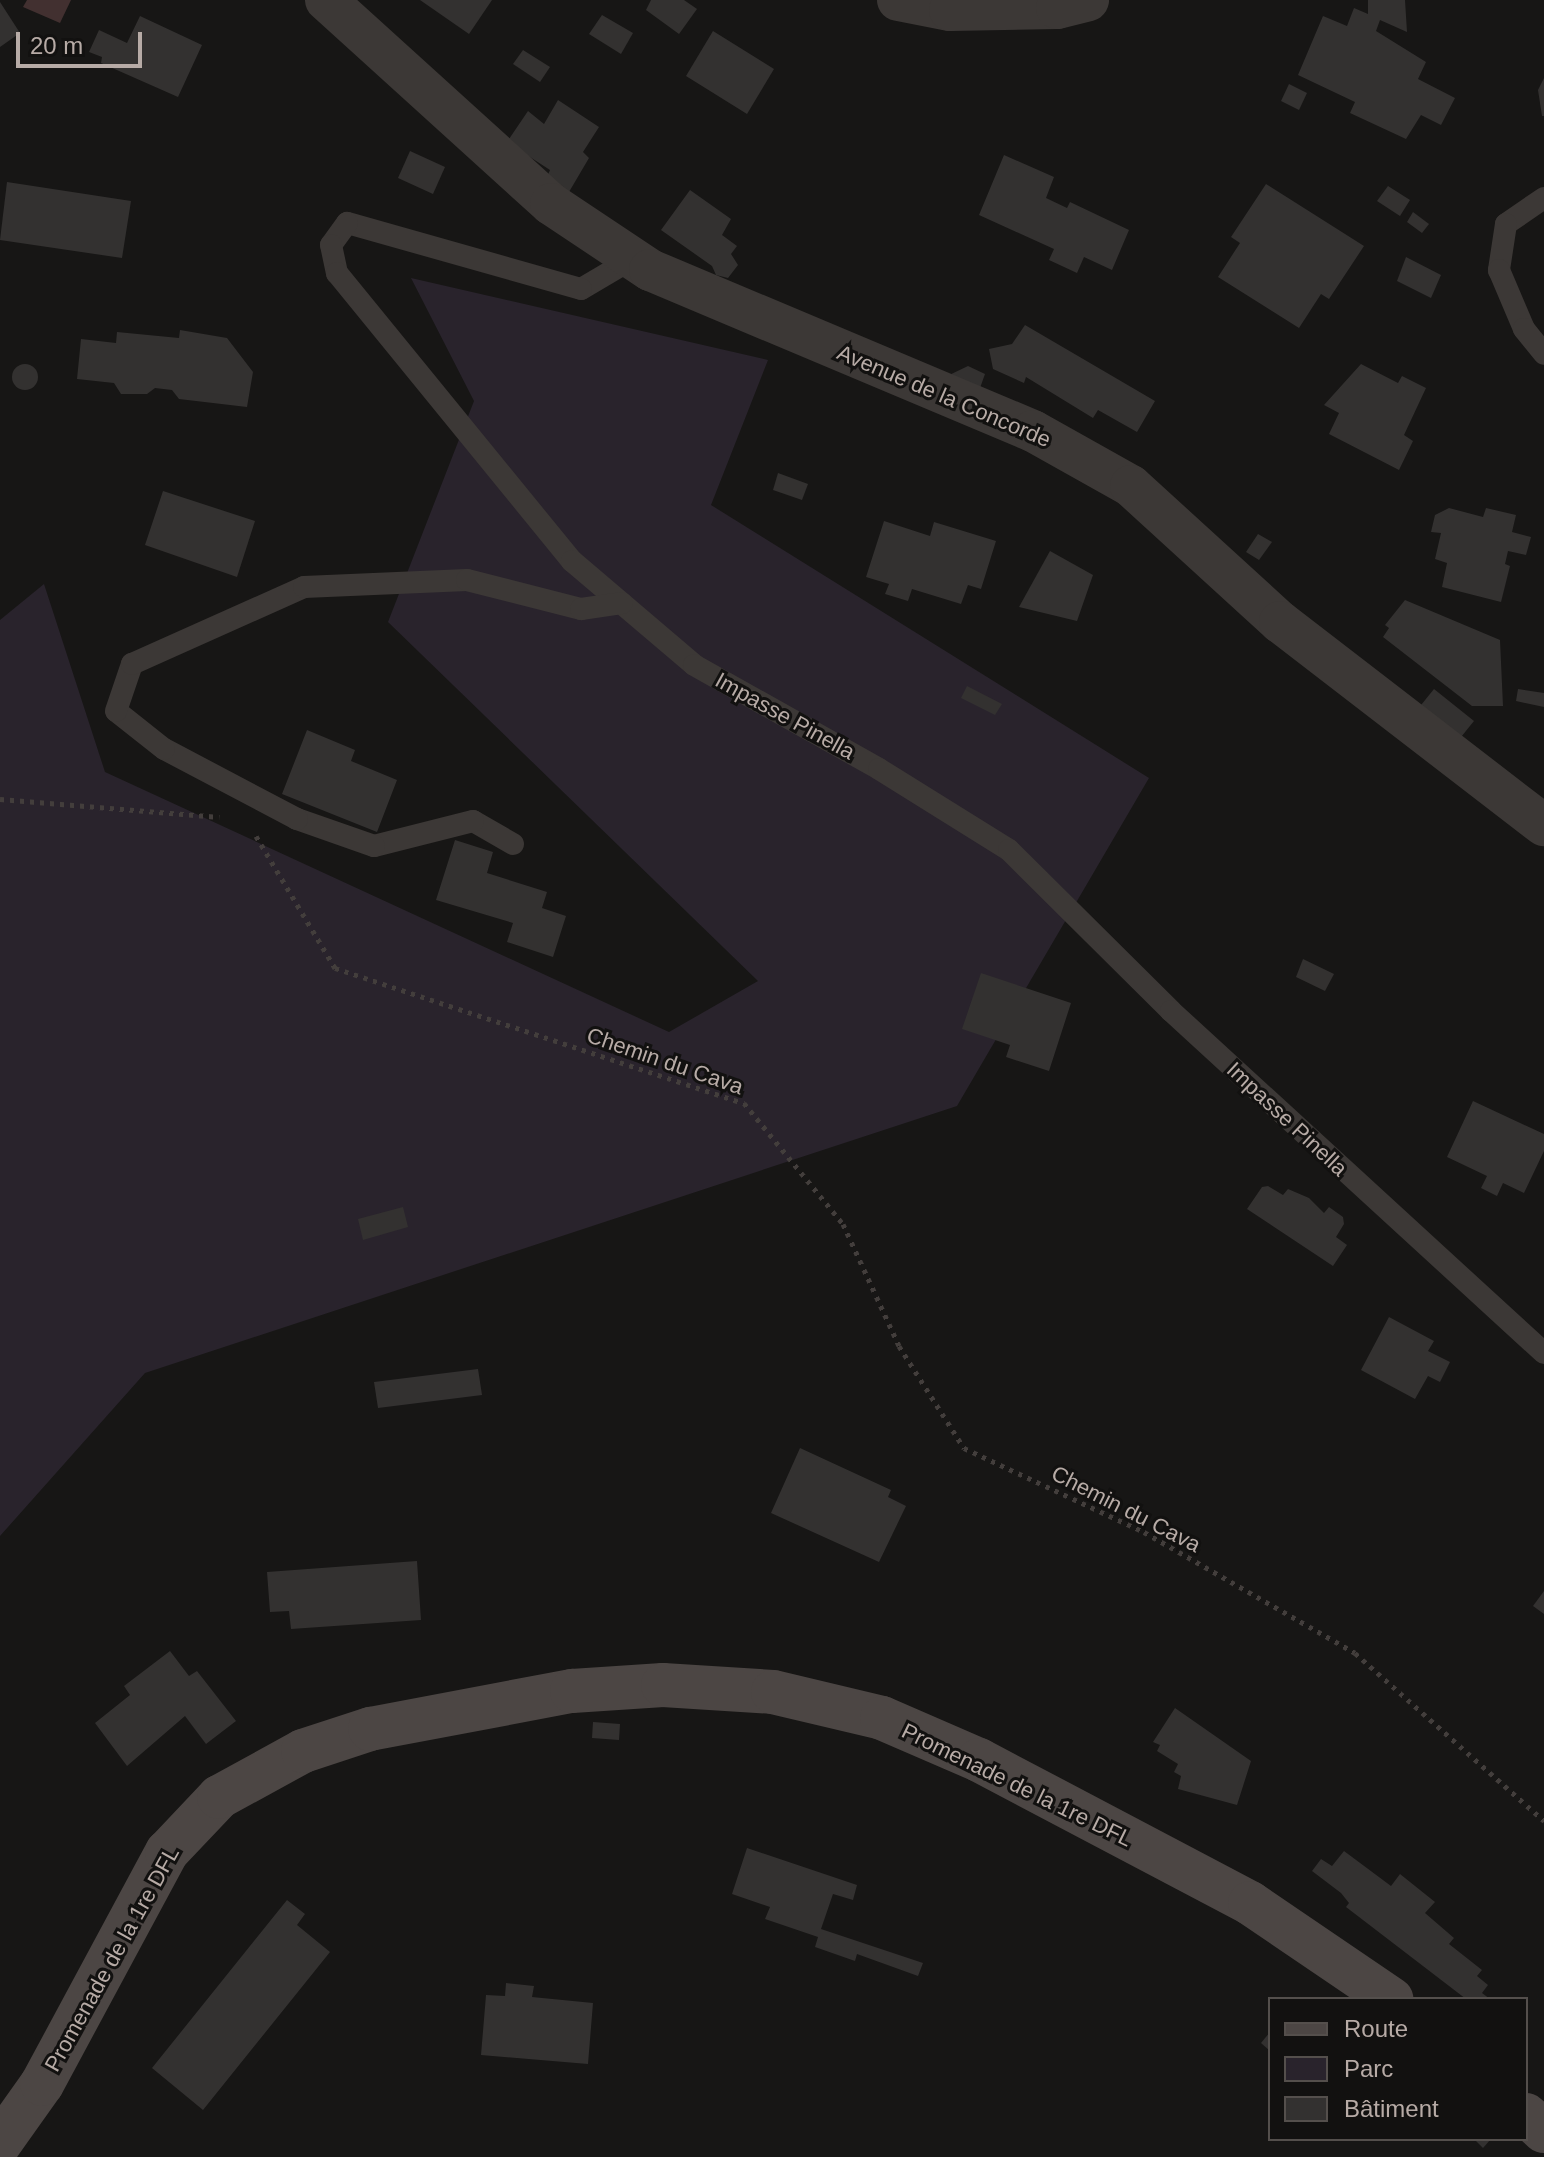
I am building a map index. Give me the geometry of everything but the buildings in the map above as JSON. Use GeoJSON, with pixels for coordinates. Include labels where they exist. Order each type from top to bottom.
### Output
{"type":"FeatureCollection","features":[{"type":"Feature","properties":{"kind":"street","name":"Avenue de la Concorde"},"geometry":{"type":"LineString","coordinates":[[326,0],[551,204],[632,259],[772,324],[1084,455],[1131,486],[1280,622],[1544,825]]}},
{"type":"Feature","properties":{"kind":"street"},"geometry":{"type":"LineString","coordinates":[[898,0],[950,10],[1057,8],[1088,0]]}},
{"type":"Feature","properties":{"kind":"street","name":"Promenade de la 1re DFL"},"geometry":{"type":"LineString","coordinates":[[0,2143],[42,2084],[167,1852],[219,1797],[303,1751],[370,1729],[572,1691],[663,1685],[773,1692],[882,1718],[979,1760],[1250,1903],[1388,1997]]}},
{"type":"Feature","properties":{"kind":"street"},"geometry":{"type":"LineString","coordinates":[[1528,2117],[1544,2131]]}},
{"type":"Feature","properties":{"kind":"lane"},"geometry":{"type":"LineString","coordinates":[[1544,198],[1506,224],[1499,270],[1524,329],[1544,354]]}},
{"type":"Feature","properties":{"kind":"lane","name":"Impasse Pinella"},"geometry":{"type":"LineString","coordinates":[[632,259],[581,289],[347,223],[331,245],[337,273],[572,561],[694,665],[879,769],[1009,850],[1171,1011],[1544,1353]]}},
{"type":"Feature","properties":{"kind":"lane"},"geometry":{"type":"LineString","coordinates":[[513,844],[473,821],[374,846],[297,819],[164,749],[116,711],[132,664],[304,587],[467,580],[581,609],[622,603]]}},
{"type":"Feature","properties":{"kind":"path"},"geometry":{"type":"LineString","coordinates":[[0,799],[230,818]]}},
{"type":"Feature","properties":{"kind":"path","name":"Chemin du Cava"},"geometry":{"type":"LineString","coordinates":[[254,833],[335,968],[744,1103],[843,1224],[899,1346],[964,1448],[1144,1532],[1355,1653],[1544,1821]]}},
{"type":"Feature","properties":{"kind":"green space"},"geometry":{"type":"Polygon","coordinates":[[[411,278],[768,360],[711,505],[1149,778],[957,1106],[145,1373],[0,1536],[0,620],[44,584],[105,772],[669,1032],[758,981],[388,622],[474,401],[411,278]]]}},
{"type":"Feature","properties":{"kind":"shaded area"},"geometry":{"type":"Polygon","coordinates":[[[27,0],[71,0],[60,23],[23,7],[27,0]]]}}]}
